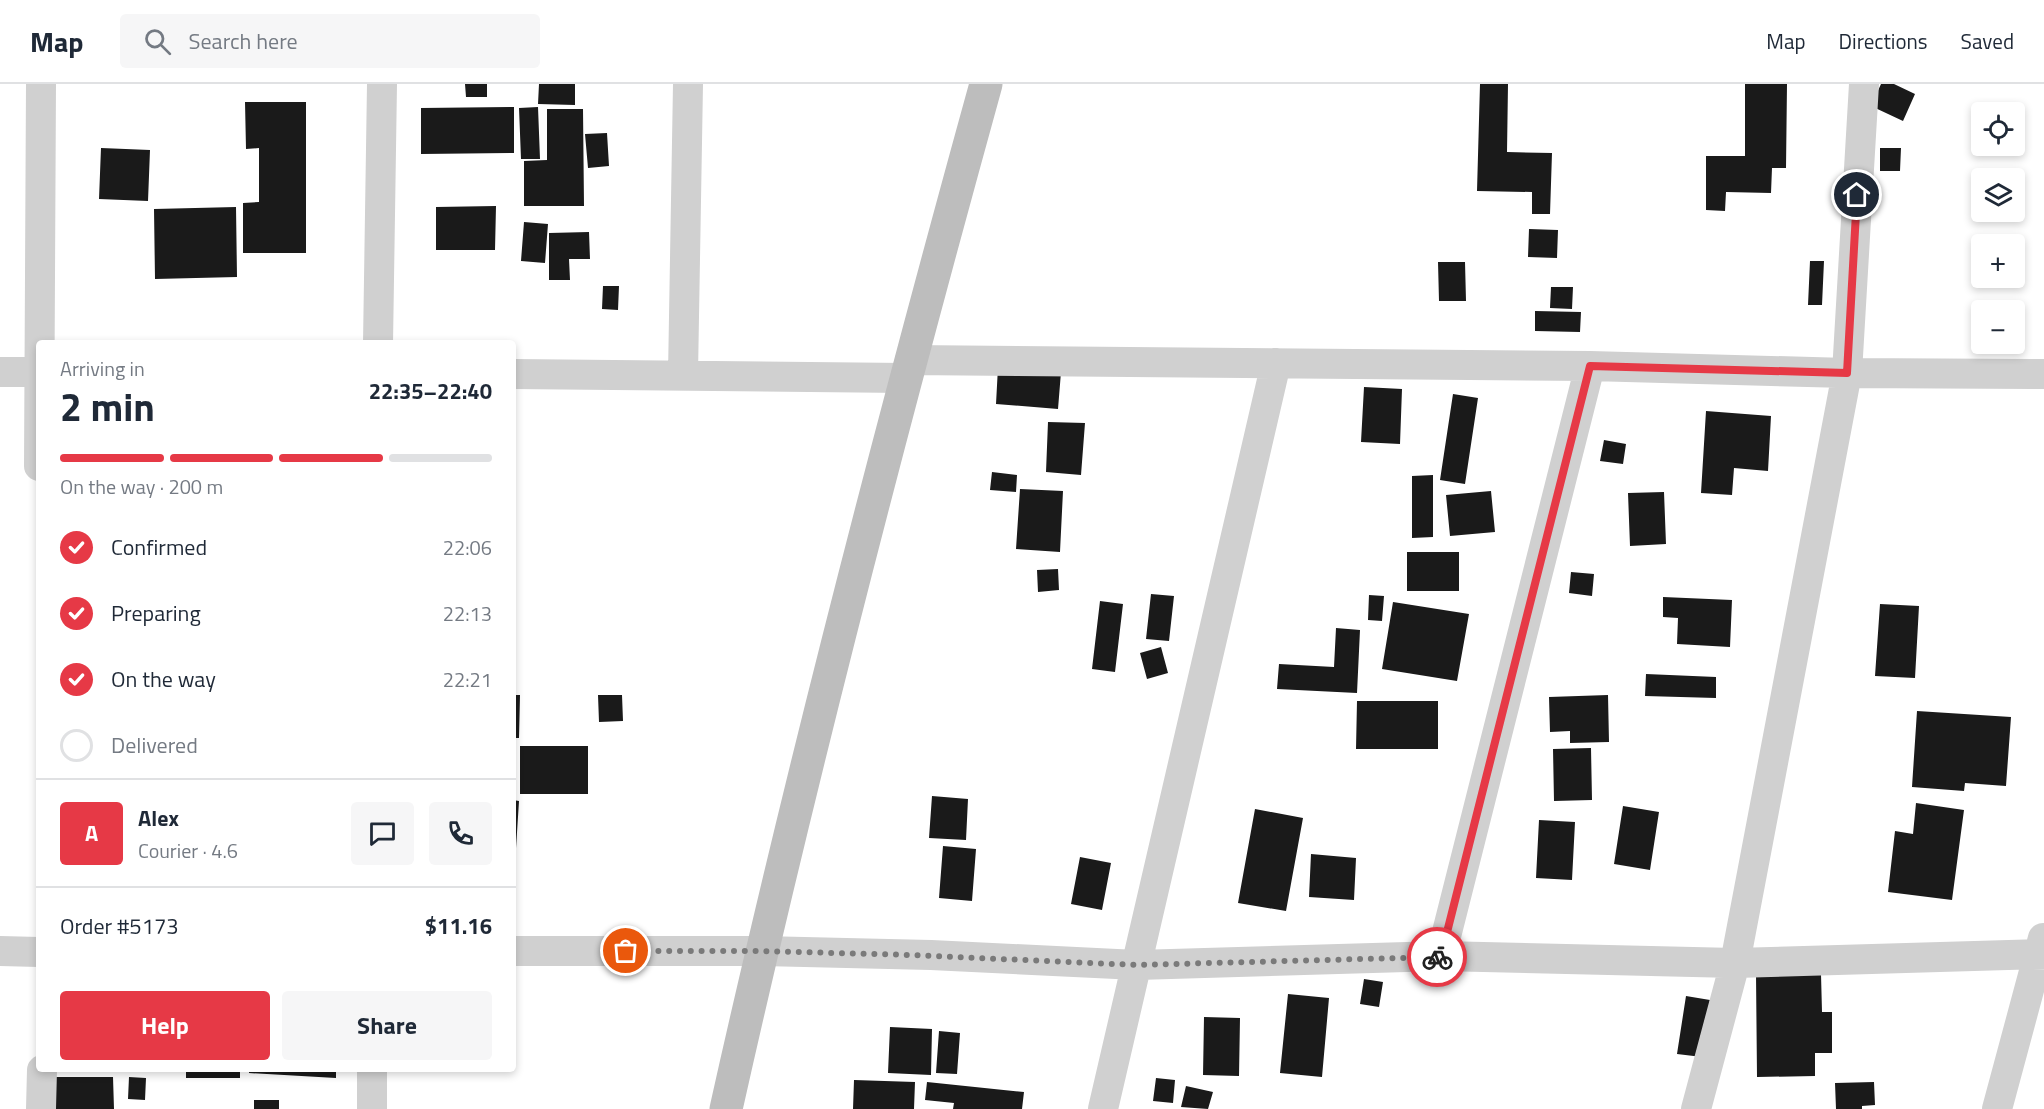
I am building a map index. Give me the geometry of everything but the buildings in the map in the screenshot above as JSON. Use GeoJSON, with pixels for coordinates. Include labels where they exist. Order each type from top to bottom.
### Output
{"type":"FeatureCollection","features":[{"type":"Feature","properties":{"kind":"street"},"geometry":{"type":"LineString","coordinates":[[39,340],[41,84]]}},
{"type":"Feature","properties":{"kind":"street"},"geometry":{"type":"LineString","coordinates":[[378,340],[382,84]]}},
{"type":"Feature","properties":{"kind":"street"},"geometry":{"type":"LineString","coordinates":[[683,375],[688,84]]}},
{"type":"Feature","properties":{"kind":"street"},"geometry":{"type":"LineString","coordinates":[[726,1109],[761,951],[907,369],[986,84]]}},
{"type":"Feature","properties":{"kind":"street"},"geometry":{"type":"LineString","coordinates":[[1696,1109],[1735,963],[1847,373],[1864,84]]}},
{"type":"Feature","properties":{"kind":"street"},"geometry":{"type":"LineString","coordinates":[[516,374],[683,375],[1276,363],[1590,366],[1847,373],[2044,374]]}},
{"type":"Feature","properties":{"kind":"street"},"geometry":{"type":"LineString","coordinates":[[1103,1109],[1276,363]]}},
{"type":"Feature","properties":{"kind":"street"},"geometry":{"type":"LineString","coordinates":[[1441,956],[1590,366]]}},
{"type":"Feature","properties":{"kind":"street"},"geometry":{"type":"LineString","coordinates":[[0,372],[36,372]]}},
{"type":"Feature","properties":{"kind":"street"},"geometry":{"type":"LineString","coordinates":[[516,951],[761,951],[931,955],[1137,965],[1441,956],[1735,963],[2043,948],[1997,1109]]}},
{"type":"Feature","properties":{"kind":"street"},"geometry":{"type":"LineString","coordinates":[[0,951],[36,952]]}},
{"type":"Feature","properties":{"kind":"street"},"geometry":{"type":"LineString","coordinates":[[41,1109],[42,1072]]}},
{"type":"Feature","properties":{"kind":"street"},"geometry":{"type":"LineString","coordinates":[[372,1072],[372,1109]]}},
{"type":"Feature","properties":{"kind":"way so far"},"geometry":{"type":"LineString","coordinates":[[626,951],[761,951],[910,955],[1137,965],[1437,957]]}},
{"type":"Feature","properties":{"kind":"route"},"geometry":{"type":"LineString","coordinates":[[1437,957],[1441,956],[1590,366],[1847,373],[1857,195]]}}]}
